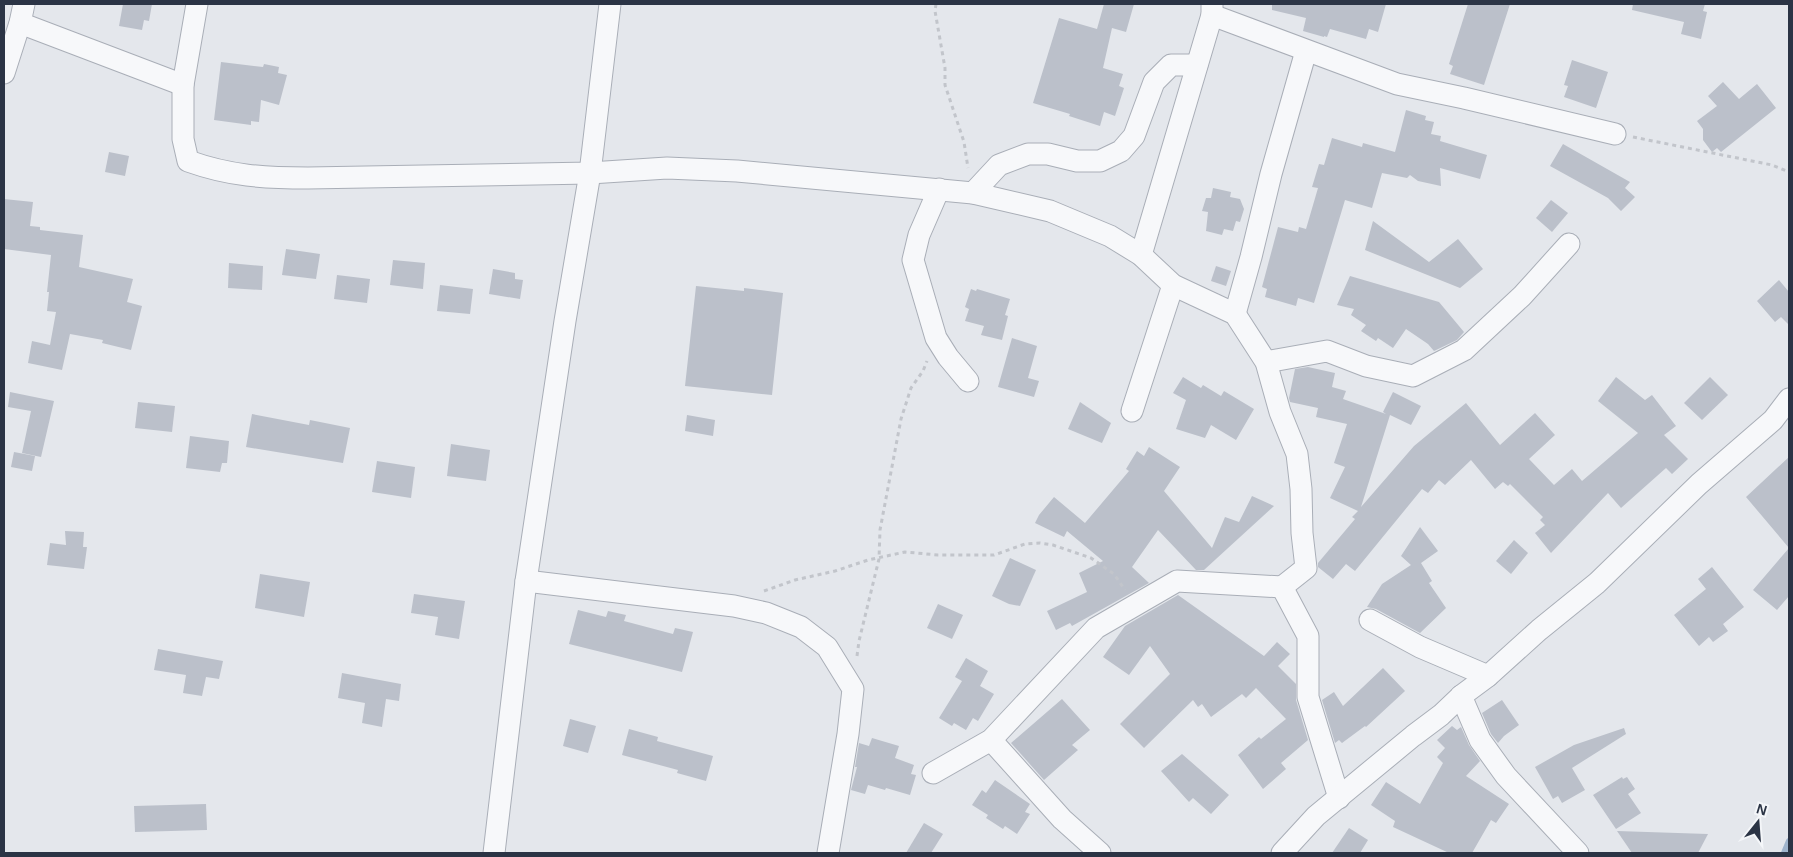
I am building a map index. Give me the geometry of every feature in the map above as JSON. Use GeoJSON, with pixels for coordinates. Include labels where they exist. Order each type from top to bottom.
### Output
{"type":"FeatureCollection","features":[{"type":"Feature","properties":{"kind":"street"},"geometry":{"type":"LineString","coordinates":[[197,4],[184,85],[183,139],[188,161],[212,169],[234,174],[270,178],[308,178],[590,173],[667,168],[727,171],[973,193],[1050,211],[1110,236],[1141,255],[1173,285],[1235,314],[1266,362],[1280,412],[1297,454],[1306,568],[1282,587],[1177,581],[1096,628],[991,740],[933,774]]}},
{"type":"Feature","properties":{"kind":"street"},"geometry":{"type":"LineString","coordinates":[[494,853],[526,581],[590,173],[610,4]]}},
{"type":"Feature","properties":{"kind":"street"},"geometry":{"type":"LineString","coordinates":[[1141,255],[1198,65],[1212,10],[1306,51],[1397,84],[1615,134]]}},
{"type":"Feature","properties":{"kind":"street"},"geometry":{"type":"LineString","coordinates":[[4,73],[22,13],[184,85]]}},
{"type":"Feature","properties":{"kind":"street"},"geometry":{"type":"LineString","coordinates":[[1235,314],[1252,257],[1272,174],[1306,51]]}},
{"type":"Feature","properties":{"kind":"street"},"geometry":{"type":"LineString","coordinates":[[973,193],[999,165],[1028,154],[1048,154],[1077,161],[1100,160],[1121,151],[1134,136],[1154,82],[1171,66],[1198,65]]}},
{"type":"Feature","properties":{"kind":"street"},"geometry":{"type":"LineString","coordinates":[[939,190],[919,235],[914,260],[936,338],[968,381]]}},
{"type":"Feature","properties":{"kind":"street"},"geometry":{"type":"LineString","coordinates":[[1266,362],[1327,351],[1366,366],[1413,376],[1464,350],[1522,296],[1569,244]]}},
{"type":"Feature","properties":{"kind":"street"},"geometry":{"type":"LineString","coordinates":[[1132,411],[1173,285]]}},
{"type":"Feature","properties":{"kind":"street"},"geometry":{"type":"LineString","coordinates":[[1282,853],[1316,816],[1441,715],[1460,696],[1488,676],[1597,583],[1699,484],[1773,420],[1789,399]]}},
{"type":"Feature","properties":{"kind":"street"},"geometry":{"type":"LineString","coordinates":[[526,581],[734,606],[766,612],[801,627],[827,647],[853,689],[848,734],[828,853]]}},
{"type":"Feature","properties":{"kind":"street"},"geometry":{"type":"LineString","coordinates":[[1282,587],[1308,636],[1308,697],[1339,798]]}},
{"type":"Feature","properties":{"kind":"street"},"geometry":{"type":"LineString","coordinates":[[1370,620],[1420,647],[1488,676]]}},
{"type":"Feature","properties":{"kind":"street"},"geometry":{"type":"LineString","coordinates":[[1460,696],[1480,740],[1500,768],[1578,853]]}},
{"type":"Feature","properties":{"kind":"street"},"geometry":{"type":"LineString","coordinates":[[991,740],[1062,819],[1100,853]]}},
{"type":"Feature","properties":{"kind":"path"},"geometry":{"type":"LineString","coordinates":[[936,4],[935,11],[945,68],[945,85],[964,142],[973,193]]}},
{"type":"Feature","properties":{"kind":"path"},"geometry":{"type":"LineString","coordinates":[[1615,134],[1772,165],[1789,172]]}},
{"type":"Feature","properties":{"kind":"path"},"geometry":{"type":"LineString","coordinates":[[853,689],[859,641],[879,559],[880,530],[901,419],[911,388],[923,371],[936,338]]}},
{"type":"Feature","properties":{"kind":"path"},"geometry":{"type":"LineString","coordinates":[[734,606],[765,591],[796,580],[905,552],[918,554],[994,555],[1025,544],[1040,543],[1053,545],[1091,558],[1106,567],[1114,574],[1135,605]]}},
{"type":"Feature","properties":{"kind":"building"},"geometry":{"type":"Polygon","coordinates":[[[123,4],[152,4],[149,21],[144,20],[142,30],[119,26],[123,4]]]}},
{"type":"Feature","properties":{"kind":"building"},"geometry":{"type":"Polygon","coordinates":[[[1104,4],[1134,4],[1126,32],[1112,28],[1103,68],[1123,74],[1119,86],[1124,88],[1115,116],[1104,112],[1100,126],[1069,116],[1070,114],[1033,103],[1059,18],[1097,29],[1104,4]]]}},
{"type":"Feature","properties":{"kind":"building"},"geometry":{"type":"Polygon","coordinates":[[[1272,4],[1386,4],[1378,32],[1369,29],[1366,39],[1330,29],[1327,37],[1303,31],[1306,18],[1272,10],[1272,4]]]}},
{"type":"Feature","properties":{"kind":"building"},"geometry":{"type":"Polygon","coordinates":[[[1468,4],[1510,4],[1484,85],[1450,74],[1453,66],[1449,64],[1468,4]]]}},
{"type":"Feature","properties":{"kind":"building"},"geometry":{"type":"Polygon","coordinates":[[[1633,4],[1705,4],[1703,11],[1707,12],[1701,39],[1681,34],[1684,22],[1632,10],[1633,4]]]}},
{"type":"Feature","properties":{"kind":"building"},"geometry":{"type":"Polygon","coordinates":[[[1572,60],[1608,72],[1596,108],[1564,97],[1568,86],[1564,85],[1572,60]]]}},
{"type":"Feature","properties":{"kind":"building"},"geometry":{"type":"Polygon","coordinates":[[[221,62],[263,67],[264,64],[279,67],[278,73],[287,75],[279,105],[261,100],[259,122],[251,121],[251,125],[214,120],[221,62]]]}},
{"type":"Feature","properties":{"kind":"building"},"geometry":{"type":"Polygon","coordinates":[[[1723,82],[1739,99],[1757,84],[1776,108],[1721,152],[1717,148],[1712,152],[1703,140],[1703,129],[1697,121],[1717,106],[1708,96],[1723,82]]]}},
{"type":"Feature","properties":{"kind":"building"},"geometry":{"type":"Polygon","coordinates":[[[1406,110],[1426,116],[1425,120],[1434,122],[1431,134],[1441,136],[1440,141],[1487,155],[1480,179],[1440,168],[1441,186],[1418,181],[1410,175],[1407,178],[1382,173],[1372,208],[1345,200],[1314,303],[1298,298],[1296,306],[1265,297],[1267,289],[1262,287],[1278,227],[1298,232],[1299,227],[1306,229],[1318,188],[1312,187],[1319,164],[1324,165],[1332,138],[1362,147],[1363,143],[1395,152],[1406,110]]]}},
{"type":"Feature","properties":{"kind":"building"},"geometry":{"type":"Polygon","coordinates":[[[1563,144],[1630,182],[1625,188],[1635,197],[1621,211],[1608,198],[1550,166],[1563,144]]]}},
{"type":"Feature","properties":{"kind":"building"},"geometry":{"type":"Polygon","coordinates":[[[109,152],[129,156],[125,176],[105,172],[109,152]]]}},
{"type":"Feature","properties":{"kind":"building"},"geometry":{"type":"Polygon","coordinates":[[[1213,188],[1231,192],[1230,197],[1240,199],[1244,209],[1240,222],[1236,221],[1233,231],[1224,229],[1222,235],[1206,231],[1208,212],[1202,211],[1206,198],[1211,198],[1213,188]]]}},
{"type":"Feature","properties":{"kind":"building"},"geometry":{"type":"Polygon","coordinates":[[[4,199],[33,202],[30,226],[40,227],[40,230],[83,235],[79,267],[133,279],[127,302],[142,306],[131,350],[102,343],[103,340],[70,334],[62,370],[28,363],[32,341],[50,345],[56,312],[47,311],[51,255],[4,249],[4,199]]]}},
{"type":"Feature","properties":{"kind":"building"},"geometry":{"type":"Polygon","coordinates":[[[1551,200],[1568,213],[1552,232],[1536,218],[1551,200]]]}},
{"type":"Feature","properties":{"kind":"building"},"geometry":{"type":"Polygon","coordinates":[[[1373,221],[1429,262],[1458,239],[1483,269],[1460,288],[1365,250],[1373,221]]]}},
{"type":"Feature","properties":{"kind":"building"},"geometry":{"type":"Polygon","coordinates":[[[286,249],[320,254],[316,279],[282,275],[286,249]]]}},
{"type":"Feature","properties":{"kind":"building"},"geometry":{"type":"Polygon","coordinates":[[[393,260],[425,263],[423,289],[390,285],[393,260]]]}},
{"type":"Feature","properties":{"kind":"building"},"geometry":{"type":"Polygon","coordinates":[[[229,263],[263,266],[262,290],[228,288],[229,263]]]}},
{"type":"Feature","properties":{"kind":"building"},"geometry":{"type":"Polygon","coordinates":[[[1216,266],[1231,271],[1226,286],[1211,281],[1216,266]]]}},
{"type":"Feature","properties":{"kind":"building"},"geometry":{"type":"Polygon","coordinates":[[[493,269],[515,273],[515,279],[523,280],[520,299],[489,294],[493,269]]]}},
{"type":"Feature","properties":{"kind":"building"},"geometry":{"type":"Polygon","coordinates":[[[337,275],[370,279],[367,303],[334,299],[337,275]]]}},
{"type":"Feature","properties":{"kind":"building"},"geometry":{"type":"Polygon","coordinates":[[[1350,276],[1439,302],[1464,332],[1457,340],[1434,351],[1428,344],[1406,329],[1393,348],[1378,338],[1376,341],[1361,331],[1366,325],[1351,315],[1354,309],[1337,305],[1350,276]]]}},
{"type":"Feature","properties":{"kind":"building"},"geometry":{"type":"Polygon","coordinates":[[[1779,280],[1789,292],[1789,325],[1781,317],[1775,322],[1757,301],[1779,280]]]}},
{"type":"Feature","properties":{"kind":"building"},"geometry":{"type":"Polygon","coordinates":[[[440,285],[473,289],[470,314],[437,311],[440,285]]]}},
{"type":"Feature","properties":{"kind":"building"},"geometry":{"type":"Polygon","coordinates":[[[696,286],[744,291],[744,288],[783,293],[772,395],[685,386],[696,286]]]}},
{"type":"Feature","properties":{"kind":"building"},"geometry":{"type":"Polygon","coordinates":[[[971,289],[1010,299],[1005,315],[1008,316],[1002,340],[981,335],[984,326],[965,321],[969,309],[965,307],[971,289]]]}},
{"type":"Feature","properties":{"kind":"building"},"geometry":{"type":"Polygon","coordinates":[[[1012,338],[1037,346],[1028,378],[1039,381],[1034,397],[998,387],[1012,338]]]}},
{"type":"Feature","properties":{"kind":"building"},"geometry":{"type":"Polygon","coordinates":[[[1308,367],[1335,373],[1332,387],[1346,391],[1343,399],[1386,414],[1383,412],[1393,392],[1421,406],[1411,425],[1390,415],[1361,507],[1414,446],[1466,403],[1500,445],[1535,413],[1555,435],[1529,459],[1554,485],[1572,469],[1582,481],[1638,433],[1598,401],[1616,377],[1645,400],[1652,395],[1676,426],[1664,435],[1688,459],[1672,474],[1666,468],[1621,508],[1608,493],[1551,553],[1535,533],[1545,525],[1540,520],[1543,517],[1510,484],[1508,486],[1503,482],[1495,489],[1471,460],[1445,485],[1439,480],[1428,493],[1422,489],[1355,571],[1346,564],[1333,579],[1318,567],[1318,563],[1355,519],[1352,517],[1358,511],[1330,498],[1345,467],[1334,463],[1347,424],[1316,417],[1318,408],[1290,402],[1289,398],[1295,369],[1308,367]]]}},
{"type":"Feature","properties":{"kind":"building"},"geometry":{"type":"Polygon","coordinates":[[[1183,377],[1201,388],[1203,385],[1221,396],[1224,391],[1254,409],[1236,440],[1211,425],[1205,438],[1176,429],[1186,400],[1173,393],[1183,377]]]}},
{"type":"Feature","properties":{"kind":"building"},"geometry":{"type":"Polygon","coordinates":[[[1710,377],[1728,395],[1702,420],[1684,403],[1710,377]]]}},
{"type":"Feature","properties":{"kind":"building"},"geometry":{"type":"Polygon","coordinates":[[[10,392],[54,401],[41,457],[22,453],[31,411],[8,407],[10,392]]]}},
{"type":"Feature","properties":{"kind":"building"},"geometry":{"type":"Polygon","coordinates":[[[138,402],[175,406],[172,432],[135,428],[138,402]]]}},
{"type":"Feature","properties":{"kind":"building"},"geometry":{"type":"Polygon","coordinates":[[[1080,402],[1111,423],[1102,443],[1068,429],[1080,402]]]}},
{"type":"Feature","properties":{"kind":"building"},"geometry":{"type":"Polygon","coordinates":[[[252,414],[309,425],[310,420],[350,428],[343,463],[246,447],[252,414]]]}},
{"type":"Feature","properties":{"kind":"building"},"geometry":{"type":"Polygon","coordinates":[[[687,415],[715,420],[713,436],[685,431],[687,415]]]}},
{"type":"Feature","properties":{"kind":"building"},"geometry":{"type":"Polygon","coordinates":[[[190,436],[229,441],[227,463],[222,463],[220,472],[186,468],[190,436]]]}},
{"type":"Feature","properties":{"kind":"building"},"geometry":{"type":"Polygon","coordinates":[[[451,444],[490,450],[486,481],[447,476],[451,444]]]}},
{"type":"Feature","properties":{"kind":"building"},"geometry":{"type":"Polygon","coordinates":[[[1149,447],[1180,467],[1164,491],[1212,548],[1225,517],[1239,522],[1252,496],[1274,506],[1204,570],[1196,570],[1158,530],[1132,567],[1149,583],[1072,626],[1070,623],[1056,630],[1047,611],[1087,592],[1079,573],[1103,561],[1067,531],[1064,537],[1035,523],[1039,515],[1054,497],[1085,523],[1129,471],[1126,469],[1137,451],[1144,456],[1149,447]]]}},
{"type":"Feature","properties":{"kind":"building"},"geometry":{"type":"Polygon","coordinates":[[[14,452],[35,456],[32,471],[11,467],[14,452]]]}},
{"type":"Feature","properties":{"kind":"building"},"geometry":{"type":"Polygon","coordinates":[[[1789,457],[1789,548],[1746,497],[1789,457]]]}},
{"type":"Feature","properties":{"kind":"building"},"geometry":{"type":"Polygon","coordinates":[[[377,461],[415,467],[411,498],[372,492],[377,461]]]}},
{"type":"Feature","properties":{"kind":"building"},"geometry":{"type":"Polygon","coordinates":[[[1420,527],[1438,551],[1421,563],[1432,581],[1429,583],[1446,608],[1420,633],[1376,609],[1367,607],[1382,584],[1411,565],[1401,556],[1420,527]]]}},
{"type":"Feature","properties":{"kind":"building"},"geometry":{"type":"Polygon","coordinates":[[[65,531],[84,532],[83,547],[87,547],[84,569],[47,565],[50,543],[66,545],[65,531]]]}},
{"type":"Feature","properties":{"kind":"building"},"geometry":{"type":"Polygon","coordinates":[[[1514,540],[1528,553],[1511,574],[1496,561],[1514,540]]]}},
{"type":"Feature","properties":{"kind":"building"},"geometry":{"type":"Polygon","coordinates":[[[1789,548],[1789,596],[1777,610],[1753,590],[1789,548]]]}},
{"type":"Feature","properties":{"kind":"building"},"geometry":{"type":"Polygon","coordinates":[[[1010,558],[1036,570],[1020,606],[1009,604],[992,596],[1010,558]]]}},
{"type":"Feature","properties":{"kind":"building"},"geometry":{"type":"Polygon","coordinates":[[[1712,567],[1744,607],[1723,624],[1728,631],[1713,642],[1709,637],[1699,646],[1674,615],[1706,589],[1698,579],[1712,567]]]}},
{"type":"Feature","properties":{"kind":"building"},"geometry":{"type":"Polygon","coordinates":[[[260,574],[310,582],[304,617],[255,608],[260,574]]]}},
{"type":"Feature","properties":{"kind":"building"},"geometry":{"type":"Polygon","coordinates":[[[414,594],[465,601],[459,639],[435,635],[438,617],[411,613],[414,594]]]}},
{"type":"Feature","properties":{"kind":"building"},"geometry":{"type":"Polygon","coordinates":[[[1178,595],[1264,656],[1277,642],[1290,654],[1278,666],[1296,684],[1296,700],[1308,740],[1281,763],[1286,769],[1263,789],[1238,755],[1259,737],[1261,739],[1286,719],[1256,688],[1246,698],[1242,694],[1211,717],[1202,704],[1198,707],[1193,700],[1144,748],[1120,724],[1170,674],[1150,646],[1129,675],[1103,657],[1125,626],[1178,595]]]}},
{"type":"Feature","properties":{"kind":"building"},"geometry":{"type":"Polygon","coordinates":[[[938,604],[963,615],[952,639],[927,628],[938,604]]]}},
{"type":"Feature","properties":{"kind":"building"},"geometry":{"type":"Polygon","coordinates":[[[578,610],[606,617],[608,611],[626,615],[624,621],[673,634],[675,628],[693,632],[682,672],[569,644],[578,610]]]}},
{"type":"Feature","properties":{"kind":"building"},"geometry":{"type":"Polygon","coordinates":[[[158,649],[223,661],[219,679],[206,677],[202,696],[183,693],[186,675],[154,670],[158,649]]]}},
{"type":"Feature","properties":{"kind":"building"},"geometry":{"type":"Polygon","coordinates":[[[966,658],[988,671],[980,686],[994,694],[978,721],[973,718],[966,730],[954,723],[952,726],[939,718],[962,681],[955,677],[966,658]]]}},
{"type":"Feature","properties":{"kind":"building"},"geometry":{"type":"Polygon","coordinates":[[[1383,668],[1405,691],[1366,727],[1342,743],[1339,740],[1335,743],[1322,700],[1334,692],[1343,706],[1383,668]]]}},
{"type":"Feature","properties":{"kind":"building"},"geometry":{"type":"Polygon","coordinates":[[[342,673],[401,684],[399,701],[386,699],[382,727],[362,723],[365,703],[338,698],[342,673]]]}},
{"type":"Feature","properties":{"kind":"building"},"geometry":{"type":"Polygon","coordinates":[[[1062,699],[1090,730],[1072,745],[1078,750],[1044,780],[1011,743],[1062,699]]]}},
{"type":"Feature","properties":{"kind":"building"},"geometry":{"type":"Polygon","coordinates":[[[1502,700],[1519,725],[1498,743],[1491,734],[1482,713],[1502,700]]]}},
{"type":"Feature","properties":{"kind":"building"},"geometry":{"type":"Polygon","coordinates":[[[570,719],[596,726],[588,753],[563,746],[570,719]]]}},
{"type":"Feature","properties":{"kind":"building"},"geometry":{"type":"Polygon","coordinates":[[[1452,726],[1457,730],[1461,727],[1469,745],[1480,761],[1466,776],[1509,804],[1496,823],[1491,820],[1472,853],[1449,853],[1393,827],[1395,821],[1371,805],[1386,782],[1420,804],[1443,763],[1437,757],[1445,748],[1437,740],[1452,726]]]}},
{"type":"Feature","properties":{"kind":"building"},"geometry":{"type":"Polygon","coordinates":[[[1624,728],[1626,734],[1572,768],[1585,790],[1562,803],[1558,796],[1553,799],[1535,767],[1574,745],[1624,728]]]}},
{"type":"Feature","properties":{"kind":"building"},"geometry":{"type":"Polygon","coordinates":[[[629,729],[658,737],[657,741],[713,756],[706,781],[677,773],[678,770],[622,755],[629,729]]]}},
{"type":"Feature","properties":{"kind":"building"},"geometry":{"type":"Polygon","coordinates":[[[872,738],[899,746],[895,758],[914,765],[911,774],[916,775],[910,795],[868,785],[865,794],[851,790],[857,767],[855,767],[859,743],[869,746],[872,738]]]}},
{"type":"Feature","properties":{"kind":"building"},"geometry":{"type":"Polygon","coordinates":[[[1182,754],[1229,795],[1211,814],[1193,798],[1189,802],[1161,771],[1182,754]]]}},
{"type":"Feature","properties":{"kind":"building"},"geometry":{"type":"Polygon","coordinates":[[[1622,777],[1623,779],[1627,777],[1635,789],[1628,794],[1641,813],[1616,829],[1593,795],[1622,777]]]}},
{"type":"Feature","properties":{"kind":"building"},"geometry":{"type":"Polygon","coordinates":[[[995,780],[1030,804],[1025,812],[1030,814],[1017,834],[1005,826],[1003,829],[986,818],[988,815],[972,805],[982,790],[986,793],[995,780]]]}},
{"type":"Feature","properties":{"kind":"building"},"geometry":{"type":"Polygon","coordinates":[[[206,804],[207,830],[135,832],[134,806],[206,804]]]}},
{"type":"Feature","properties":{"kind":"building"},"geometry":{"type":"Polygon","coordinates":[[[924,823],[943,834],[931,853],[906,853],[924,823]]]}},
{"type":"Feature","properties":{"kind":"building"},"geometry":{"type":"Polygon","coordinates":[[[1349,828],[1368,840],[1360,853],[1332,853],[1349,828]]]}},
{"type":"Feature","properties":{"kind":"building"},"geometry":{"type":"Polygon","coordinates":[[[1617,831],[1708,834],[1698,853],[1632,853],[1617,831]]]}},
{"type":"Feature","properties":{"kind":"waterway"},"geometry":{"type":"LineString","coordinates":[[1784,853],[1789,841]]}}]}
